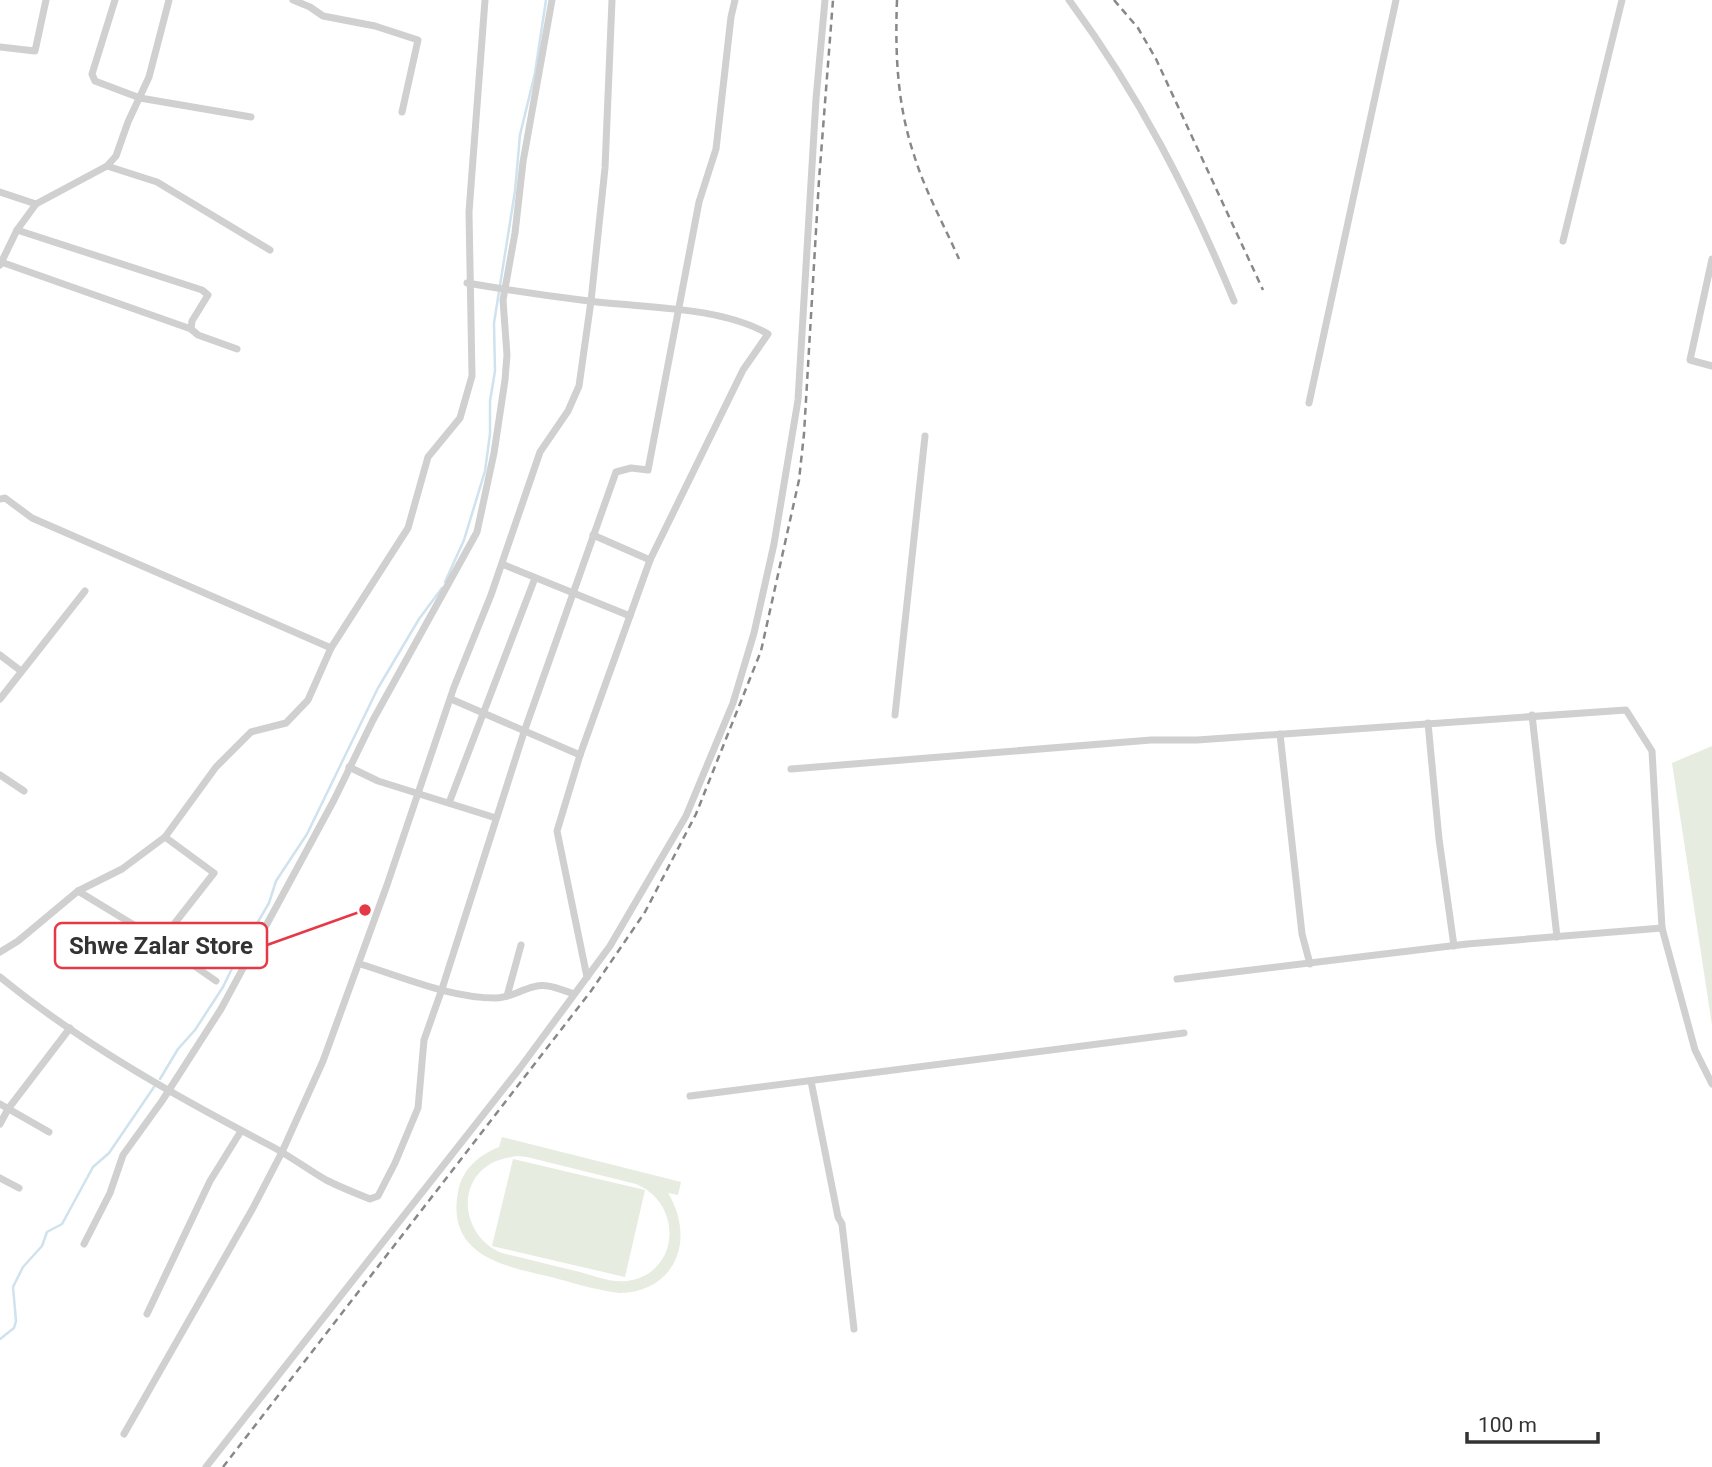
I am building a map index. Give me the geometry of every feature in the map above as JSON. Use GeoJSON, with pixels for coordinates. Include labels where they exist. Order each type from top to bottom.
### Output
{"type":"FeatureCollection","features":[{"type":"Feature","properties":{"kind":"street"},"geometry":{"type":"LineString","coordinates":[[0,47],[35,51],[46,0]]}},
{"type":"Feature","properties":{"kind":"street"},"geometry":{"type":"LineString","coordinates":[[115,0],[92,78],[141,98],[251,117]]}},
{"type":"Feature","properties":{"kind":"street"},"geometry":{"type":"LineString","coordinates":[[169,0],[149,77],[116,156],[107,166],[36,204],[17,230],[1,264],[191,329],[198,335],[237,349]]}},
{"type":"Feature","properties":{"kind":"street"},"geometry":{"type":"LineString","coordinates":[[293,0],[323,16],[375,26],[418,40],[402,112]]}},
{"type":"Feature","properties":{"kind":"street"},"geometry":{"type":"LineString","coordinates":[[313,9],[317,0]]}},
{"type":"Feature","properties":{"kind":"street"},"geometry":{"type":"LineString","coordinates":[[0,952],[18,941],[78,891],[122,869],[165,837],[216,767],[251,732],[286,723],[308,701],[331,648],[408,528],[428,457],[460,418],[472,376],[468,283],[469,212],[485,0]]}},
{"type":"Feature","properties":{"kind":"street"},"geometry":{"type":"LineString","coordinates":[[84,1244],[110,1193],[122,1154],[162,1101],[221,1009],[373,720],[477,532],[494,453],[505,380],[503,300],[523,162],[552,0]]}},
{"type":"Feature","properties":{"kind":"street"},"geometry":{"type":"LineString","coordinates":[[124,1434],[226,1259],[282,1152],[323,1061],[360,964],[417,793],[502,564],[540,452],[568,411],[579,386],[591,302],[604,168],[612,0]]}},
{"type":"Feature","properties":{"kind":"street"},"geometry":{"type":"LineString","coordinates":[[0,977],[28,1000],[70,1028],[168,1089],[327,1180],[370,1199],[378,1196],[418,1108],[424,1040],[524,732],[616,472],[632,468],[648,470],[699,202],[716,149],[735,0]]}},
{"type":"Feature","properties":{"kind":"street"},"geometry":{"type":"LineString","coordinates":[[206,1467],[520,1068],[610,946],[685,816],[733,703],[754,633],[775,544],[798,400],[812,153],[825,0]]}},
{"type":"Feature","properties":{"kind":"street"},"geometry":{"type":"LineString","coordinates":[[1069,0],[1152,125],[1186,191],[1234,301]]}},
{"type":"Feature","properties":{"kind":"street"},"geometry":{"type":"LineString","coordinates":[[1309,403],[1396,0]]}},
{"type":"Feature","properties":{"kind":"street"},"geometry":{"type":"LineString","coordinates":[[1563,241],[1622,0]]}},
{"type":"Feature","properties":{"kind":"street"},"geometry":{"type":"LineString","coordinates":[[107,166],[157,182],[270,250]]}},
{"type":"Feature","properties":{"kind":"street"},"geometry":{"type":"LineString","coordinates":[[0,192],[36,204]]}},
{"type":"Feature","properties":{"kind":"street"},"geometry":{"type":"LineString","coordinates":[[17,230],[202,290],[208,295],[191,321],[191,329]]}},
{"type":"Feature","properties":{"kind":"street"},"geometry":{"type":"LineString","coordinates":[[1712,259],[1690,360],[1712,366]]}},
{"type":"Feature","properties":{"kind":"street"},"geometry":{"type":"LineString","coordinates":[[468,283],[591,302],[679,309],[744,323],[768,334],[743,370],[650,560],[580,755],[558,831],[587,977]]}},
{"type":"Feature","properties":{"kind":"street"},"geometry":{"type":"LineString","coordinates":[[895,715],[925,436]]}},
{"type":"Feature","properties":{"kind":"street"},"geometry":{"type":"LineString","coordinates":[[0,499],[5,498],[32,518],[331,648]]}},
{"type":"Feature","properties":{"kind":"street"},"geometry":{"type":"LineString","coordinates":[[593,536],[650,560]]}},
{"type":"Feature","properties":{"kind":"street"},"geometry":{"type":"LineString","coordinates":[[502,564],[629,616]]}},
{"type":"Feature","properties":{"kind":"street"},"geometry":{"type":"LineString","coordinates":[[449,803],[535,578]]}},
{"type":"Feature","properties":{"kind":"street"},"geometry":{"type":"LineString","coordinates":[[0,699],[85,591]]}},
{"type":"Feature","properties":{"kind":"street"},"geometry":{"type":"LineString","coordinates":[[0,655],[21,671]]}},
{"type":"Feature","properties":{"kind":"street"},"geometry":{"type":"LineString","coordinates":[[451,699],[580,755]]}},
{"type":"Feature","properties":{"kind":"street"},"geometry":{"type":"LineString","coordinates":[[791,769],[1152,740],[1197,740],[1626,710],[1652,751],[1662,928],[1695,1050],[1712,1084]]}},
{"type":"Feature","properties":{"kind":"street"},"geometry":{"type":"LineString","coordinates":[[1532,716],[1557,937]]}},
{"type":"Feature","properties":{"kind":"street"},"geometry":{"type":"LineString","coordinates":[[1428,723],[1439,839],[1454,946]]}},
{"type":"Feature","properties":{"kind":"street"},"geometry":{"type":"LineString","coordinates":[[1280,734],[1302,934],[1310,964]]}},
{"type":"Feature","properties":{"kind":"street"},"geometry":{"type":"LineString","coordinates":[[349,767],[378,781],[496,818]]}},
{"type":"Feature","properties":{"kind":"street"},"geometry":{"type":"LineString","coordinates":[[0,775],[24,791]]}},
{"type":"Feature","properties":{"kind":"street"},"geometry":{"type":"LineString","coordinates":[[160,942],[214,873],[165,837]]}},
{"type":"Feature","properties":{"kind":"street"},"geometry":{"type":"LineString","coordinates":[[78,891],[216,981]]}},
{"type":"Feature","properties":{"kind":"street"},"geometry":{"type":"LineString","coordinates":[[1177,979],[1454,946],[1662,928]]}},
{"type":"Feature","properties":{"kind":"street"},"geometry":{"type":"LineString","coordinates":[[507,996],[521,944]]}},
{"type":"Feature","properties":{"kind":"street"},"geometry":{"type":"LineString","coordinates":[[360,964],[442,989],[482,997],[500,998],[538,986],[574,994]]}},
{"type":"Feature","properties":{"kind":"street"},"geometry":{"type":"LineString","coordinates":[[0,1124],[8,1109],[70,1028]]}},
{"type":"Feature","properties":{"kind":"street"},"geometry":{"type":"LineString","coordinates":[[690,1096],[1184,1033]]}},
{"type":"Feature","properties":{"kind":"street"},"geometry":{"type":"LineString","coordinates":[[811,1081],[838,1217],[842,1224],[854,1329]]}},
{"type":"Feature","properties":{"kind":"street"},"geometry":{"type":"LineString","coordinates":[[0,1104],[49,1132]]}},
{"type":"Feature","properties":{"kind":"street"},"geometry":{"type":"LineString","coordinates":[[147,1314],[210,1181],[241,1131]]}},
{"type":"Feature","properties":{"kind":"street"},"geometry":{"type":"LineString","coordinates":[[0,1178],[19,1188]]}},
{"type":"Feature","properties":{"kind":"shaded area"},"geometry":{"type":"Polygon","coordinates":[[[1712,746],[1712,1025],[1672,763],[1712,746]]]}},
{"type":"Feature","properties":{"kind":"shaded area"},"geometry":{"type":"Polygon","coordinates":[[[502,1137],[681,1182],[678,1195],[668,1193],[676,1210],[680,1245],[667,1273],[655,1283],[639,1290],[619,1293],[515,1268],[482,1254],[470,1244],[461,1231],[457,1214],[458,1192],[463,1176],[472,1164],[499,1147],[502,1137]],[[517,1156],[493,1162],[473,1181],[468,1205],[470,1217],[474,1229],[491,1247],[502,1253],[615,1281],[645,1276],[658,1266],[666,1253],[668,1222],[662,1207],[652,1194],[636,1184],[517,1156]]]}},
{"type":"Feature","properties":{"kind":"shaded area"},"geometry":{"type":"Polygon","coordinates":[[[513,1159],[645,1190],[625,1277],[492,1246],[513,1159]]]}},
{"type":"Feature","properties":{"kind":"waterway"},"geometry":{"type":"LineString","coordinates":[[445,582],[464,540],[485,471],[495,371],[494,323],[515,191],[520,135],[535,73],[546,0]]}},
{"type":"Feature","properties":{"kind":"waterway"},"geometry":{"type":"LineString","coordinates":[[160,1079],[223,987],[269,903],[276,881],[307,834],[378,688],[419,619],[442,588]]}},
{"type":"Feature","properties":{"kind":"waterway"},"geometry":{"type":"LineString","coordinates":[[0,1339],[14,1328],[16,1321],[13,1287],[23,1267],[42,1246],[47,1232],[62,1224],[93,1167],[109,1153],[154,1087]]}},
{"type":"Feature","properties":{"kind":"railway"},"geometry":{"type":"LineString","coordinates":[[223,1467],[591,991],[645,912],[696,814],[761,651],[799,480],[833,0]]}},
{"type":"Feature","properties":{"kind":"railway"},"geometry":{"type":"LineString","coordinates":[[897,0],[898,78],[908,136],[924,182],[959,259]]}},
{"type":"Feature","properties":{"kind":"railway"},"geometry":{"type":"LineString","coordinates":[[1114,0],[1138,28],[1156,59],[1263,290]]}},
{"type":"Feature","properties":{"kind":"place","name":"Shwe Zalar Store"},"geometry":{"type":"Point","coordinates":[365,910]}}]}
